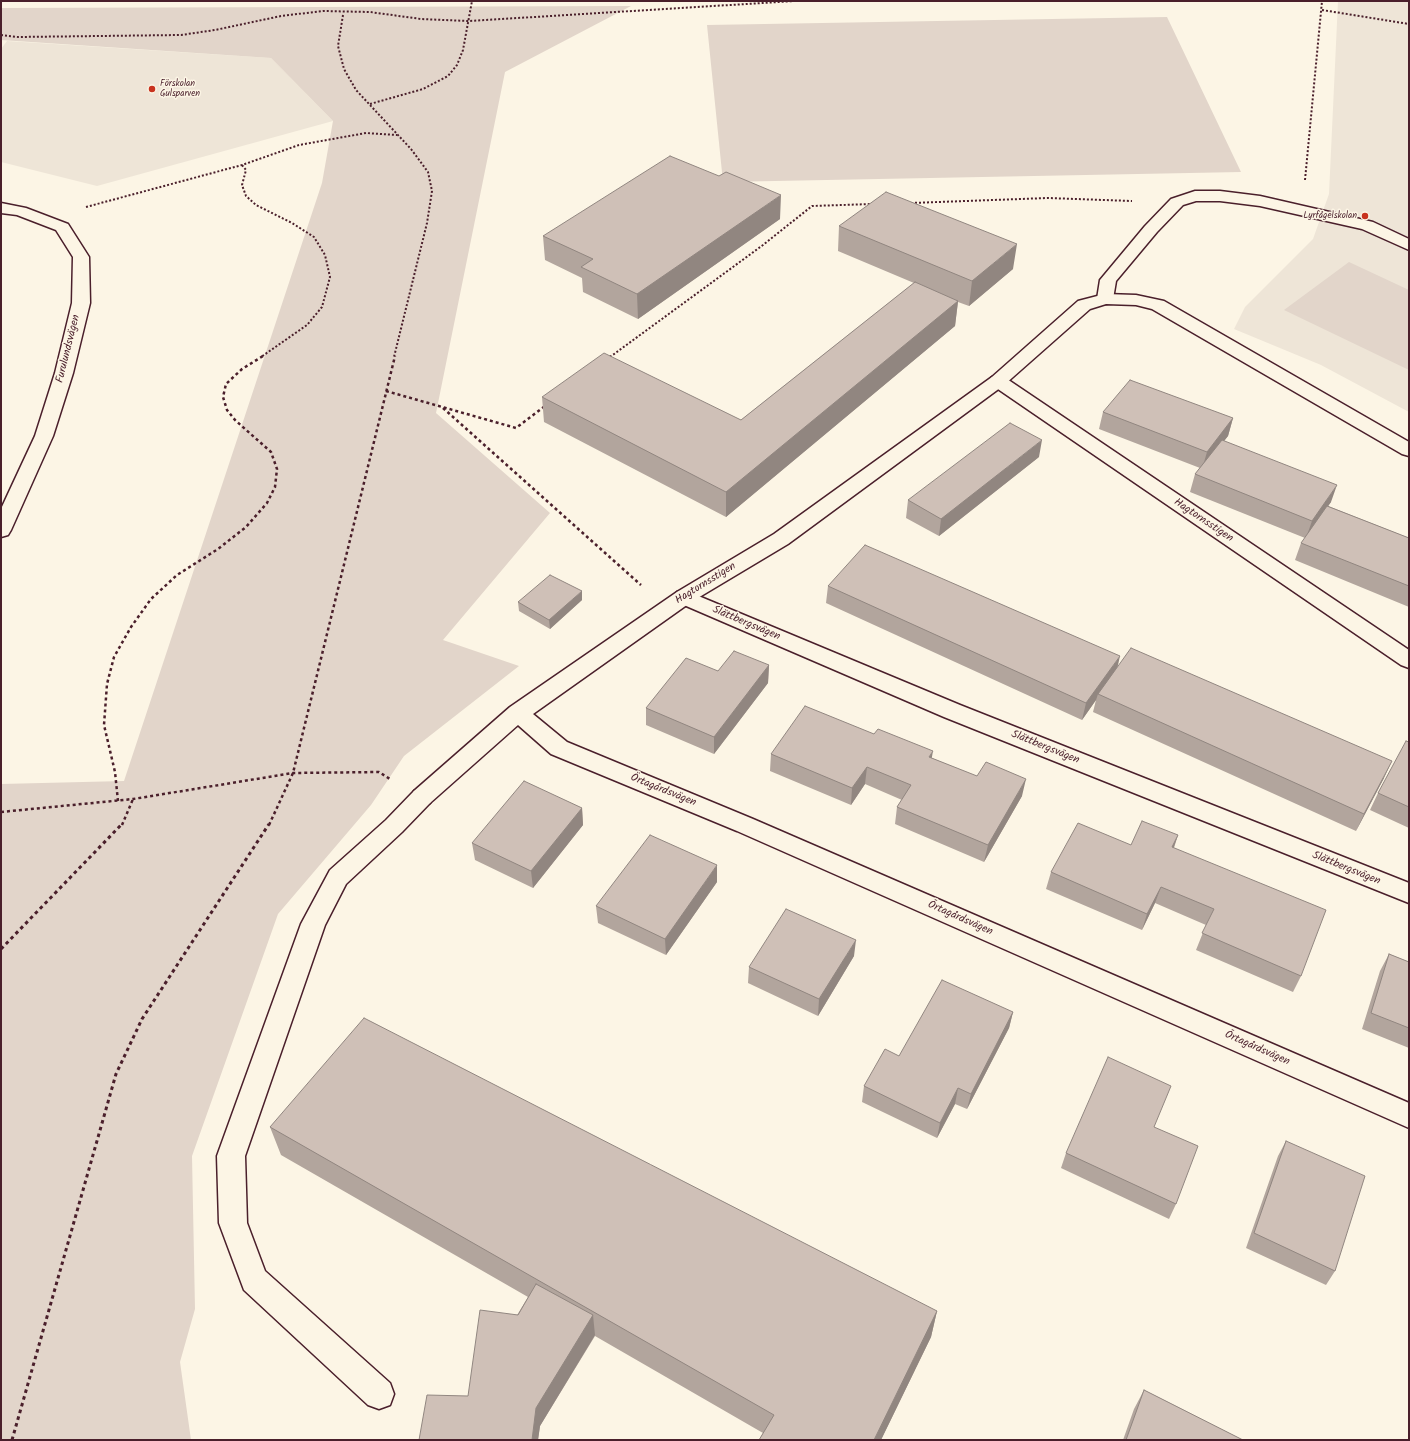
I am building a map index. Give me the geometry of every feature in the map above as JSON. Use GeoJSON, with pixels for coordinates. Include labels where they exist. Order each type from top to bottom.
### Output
{"type":"FeatureCollection","features":[{"type":"Feature","properties":{"kind":"street"},"geometry":{"type":"LineString","coordinates":[[1105,299],[1108,280],[1151,229],[1177,202],[1195,196],[1220,196],[1260,201],[1367,225],[1409,245]]}},
{"type":"Feature","properties":{"kind":"street","name":"Furulundsvägen"},"geometry":{"type":"LineString","coordinates":[[1,208],[27,213],[62,227],[81,257],[81,303],[64,373],[44,436],[1,530]]}},
{"type":"Feature","properties":{"kind":"street","name":"Hagtornsstigen"},"geometry":{"type":"LineString","coordinates":[[379,1394],[254,1280],[233,1223],[231,1156],[313,924],[338,877],[394,826],[422,797],[518,713],[676,603],[781,539],[998,381],[1084,305],[1105,299],[1136,300],[1158,305],[1409,450]]}},
{"type":"Feature","properties":{"kind":"street","name":"Hagtornsstigen"},"geometry":{"type":"LineString","coordinates":[[998,381],[1168,498],[1409,660]]}},
{"type":"Feature","properties":{"kind":"street","name":"Slättbergsvägen"},"geometry":{"type":"LineString","coordinates":[[676,603],[1409,893]]}},
{"type":"Feature","properties":{"kind":"street","name":"Örtagårdsvägen"},"geometry":{"type":"LineString","coordinates":[[518,713],[559,748],[745,825],[1409,1116]]}},
{"type":"Feature","properties":{"kind":"path"},"geometry":{"type":"LineString","coordinates":[[370,104],[423,89],[448,76],[457,65],[469,21],[472,1]]}},
{"type":"Feature","properties":{"kind":"path"},"geometry":{"type":"LineString","coordinates":[[1,35],[18,37],[181,34],[215,30],[281,16],[323,11],[370,12],[421,19],[469,21],[795,1]]}},
{"type":"Feature","properties":{"kind":"path"},"geometry":{"type":"LineString","coordinates":[[1300,210],[1304,184],[1322,1]]}},
{"type":"Feature","properties":{"kind":"path"},"geometry":{"type":"LineString","coordinates":[[1322,10],[1409,24]]}},
{"type":"Feature","properties":{"kind":"path"},"geometry":{"type":"LineString","coordinates":[[12,1440],[116,1074],[142,1019],[271,822],[292,773],[427,223],[432,191],[428,172],[398,135],[356,90],[344,69],[338,46],[343,15]]}},
{"type":"Feature","properties":{"kind":"path"},"geometry":{"type":"LineString","coordinates":[[27,213],[96,206],[242,165],[299,144],[366,133],[398,135]]}},
{"type":"Feature","properties":{"kind":"path"},"geometry":{"type":"LineString","coordinates":[[118,801],[115,772],[104,725],[107,684],[114,657],[131,627],[151,599],[177,575],[218,549],[246,527],[267,503],[275,488],[277,470],[271,452],[235,420],[227,410],[223,397],[226,384],[242,369],[274,349],[307,325],[322,307],[330,277],[325,254],[314,237],[292,223],[256,205],[246,196],[242,185],[246,170],[242,165]]}},
{"type":"Feature","properties":{"kind":"path"},"geometry":{"type":"LineString","coordinates":[[905,203],[1048,198],[1177,202]]}},
{"type":"Feature","properties":{"kind":"path"},"geometry":{"type":"LineString","coordinates":[[608,359],[763,245],[812,206],[874,204]]}},
{"type":"Feature","properties":{"kind":"path"},"geometry":{"type":"LineString","coordinates":[[386,391],[516,428],[546,405]]}},
{"type":"Feature","properties":{"kind":"path"},"geometry":{"type":"LineString","coordinates":[[443,407],[676,603]]}},
{"type":"Feature","properties":{"kind":"path"},"geometry":{"type":"LineString","coordinates":[[1,812],[133,799],[292,773],[379,772],[422,797]]}},
{"type":"Feature","properties":{"kind":"path"},"geometry":{"type":"LineString","coordinates":[[1,949],[122,827],[133,799]]}},
{"type":"Feature","properties":{"kind":"shaded area","name":"Lyrfågelskolan"},"geometry":{"type":"Polygon","coordinates":[[[1338,1],[1409,1],[1409,412],[1321,365],[1234,329],[1245,307],[1313,239],[1329,194],[1338,1]]]}},
{"type":"Feature","properties":{"kind":"shaded area"},"geometry":{"type":"Polygon","coordinates":[[[631,6],[505,72],[436,413],[550,513],[443,640],[519,666],[404,756],[371,805],[278,914],[192,1156],[195,1309],[180,1362],[191,1440],[1,1440],[1,784],[124,781],[322,183],[333,121],[271,58],[1,40],[1,8],[631,6]]]}},
{"type":"Feature","properties":{"kind":"shaded area"},"geometry":{"type":"Polygon","coordinates":[[[1167,17],[1241,172],[723,182],[707,25],[1167,17]]]}},
{"type":"Feature","properties":{"kind":"shaded area","name":"Förskolan Gulsparven"},"geometry":{"type":"Polygon","coordinates":[[[7,41],[271,58],[333,121],[97,186],[1,162],[1,49],[7,41]]]}},
{"type":"Feature","properties":{"kind":"shaded area"},"geometry":{"type":"Polygon","coordinates":[[[1349,262],[1409,290],[1409,370],[1284,310],[1349,262]]]}},
{"type":"Feature","properties":{"kind":"building"},"geometry":{"type":"Polygon","coordinates":[[[670,156],[719,176],[726,172],[781,195],[637,294],[581,267],[593,259],[543,236],[670,156]]]}},
{"type":"Feature","properties":{"kind":"building"},"geometry":{"type":"Polygon","coordinates":[[[886,192],[1017,244],[972,281],[839,226],[886,192]]]}},
{"type":"Feature","properties":{"kind":"building"},"geometry":{"type":"Polygon","coordinates":[[[915,282],[958,301],[726,492],[542,397],[604,353],[741,420],[915,282]]]}},
{"type":"Feature","properties":{"kind":"building"},"geometry":{"type":"Polygon","coordinates":[[[1130,380],[1233,418],[1207,452],[1103,412],[1130,380]]]}},
{"type":"Feature","properties":{"kind":"building"},"geometry":{"type":"Polygon","coordinates":[[[1010,423],[1042,440],[941,519],[908,500],[1010,423]]]}},
{"type":"Feature","properties":{"kind":"building"},"geometry":{"type":"Polygon","coordinates":[[[1222,440],[1337,485],[1312,521],[1195,474],[1222,440]]]}},
{"type":"Feature","properties":{"kind":"building"},"geometry":{"type":"Polygon","coordinates":[[[1327,506],[1409,538],[1409,586],[1301,543],[1327,506]]]}},
{"type":"Feature","properties":{"kind":"building"},"geometry":{"type":"Polygon","coordinates":[[[865,545],[1120,656],[1086,703],[828,586],[865,545]]]}},
{"type":"Feature","properties":{"kind":"building"},"geometry":{"type":"Polygon","coordinates":[[[550,575],[582,591],[549,620],[518,602],[550,575]]]}},
{"type":"Feature","properties":{"kind":"building"},"geometry":{"type":"Polygon","coordinates":[[[1131,648],[1392,761],[1364,814],[1098,694],[1131,648]]]}},
{"type":"Feature","properties":{"kind":"building"},"geometry":{"type":"Polygon","coordinates":[[[734,651],[769,665],[714,737],[646,708],[686,658],[718,671],[734,651]]]}},
{"type":"Feature","properties":{"kind":"building"},"geometry":{"type":"Polygon","coordinates":[[[805,706],[874,734],[878,729],[933,751],[929,757],[977,776],[986,762],[1026,779],[988,845],[897,807],[911,785],[867,767],[852,788],[771,754],[805,706]]]}},
{"type":"Feature","properties":{"kind":"building"},"geometry":{"type":"Polygon","coordinates":[[[1406,741],[1409,742],[1409,807],[1378,793],[1406,741]]]}},
{"type":"Feature","properties":{"kind":"building"},"geometry":{"type":"Polygon","coordinates":[[[524,781],[582,808],[531,871],[472,843],[524,781]]]}},
{"type":"Feature","properties":{"kind":"building"},"geometry":{"type":"Polygon","coordinates":[[[1142,821],[1178,835],[1172,847],[1326,910],[1301,976],[1202,933],[1214,909],[1161,887],[1147,914],[1051,872],[1078,823],[1131,845],[1142,821]]]}},
{"type":"Feature","properties":{"kind":"building"},"geometry":{"type":"Polygon","coordinates":[[[650,835],[717,865],[665,939],[596,906],[650,835]]]}},
{"type":"Feature","properties":{"kind":"building"},"geometry":{"type":"Polygon","coordinates":[[[786,909],[856,940],[819,999],[749,967],[786,909]]]}},
{"type":"Feature","properties":{"kind":"building"},"geometry":{"type":"Polygon","coordinates":[[[1389,954],[1409,962],[1409,1028],[1371,1013],[1389,954]]]}},
{"type":"Feature","properties":{"kind":"building"},"geometry":{"type":"Polygon","coordinates":[[[942,980],[1013,1012],[971,1094],[958,1088],[940,1123],[864,1086],[885,1049],[899,1056],[942,980]]]}},
{"type":"Feature","properties":{"kind":"building"},"geometry":{"type":"Polygon","coordinates":[[[364,1018],[937,1311],[874,1440],[759,1440],[774,1415],[270,1127],[364,1018]]]}},
{"type":"Feature","properties":{"kind":"building"},"geometry":{"type":"Polygon","coordinates":[[[1108,1057],[1171,1086],[1154,1127],[1198,1146],[1176,1204],[1066,1153],[1108,1057]]]}},
{"type":"Feature","properties":{"kind":"building"},"geometry":{"type":"Polygon","coordinates":[[[1286,1141],[1365,1176],[1335,1271],[1254,1233],[1286,1141]]]}},
{"type":"Feature","properties":{"kind":"building"},"geometry":{"type":"Polygon","coordinates":[[[536,1284],[593,1315],[536,1408],[532,1440],[419,1440],[427,1395],[468,1396],[480,1310],[518,1315],[536,1284]]]}},
{"type":"Feature","properties":{"kind":"building"},"geometry":{"type":"Polygon","coordinates":[[[1144,1390],[1243,1440],[1126,1440],[1144,1390]]]}},
{"type":"Feature","properties":{"kind":"place","name":"Förskolan Gulsparven"},"geometry":{"type":"Point","coordinates":[152,89]}},
{"type":"Feature","properties":{"kind":"place","name":"Lyrfågelskolan"},"geometry":{"type":"Point","coordinates":[1365,216]}}]}
